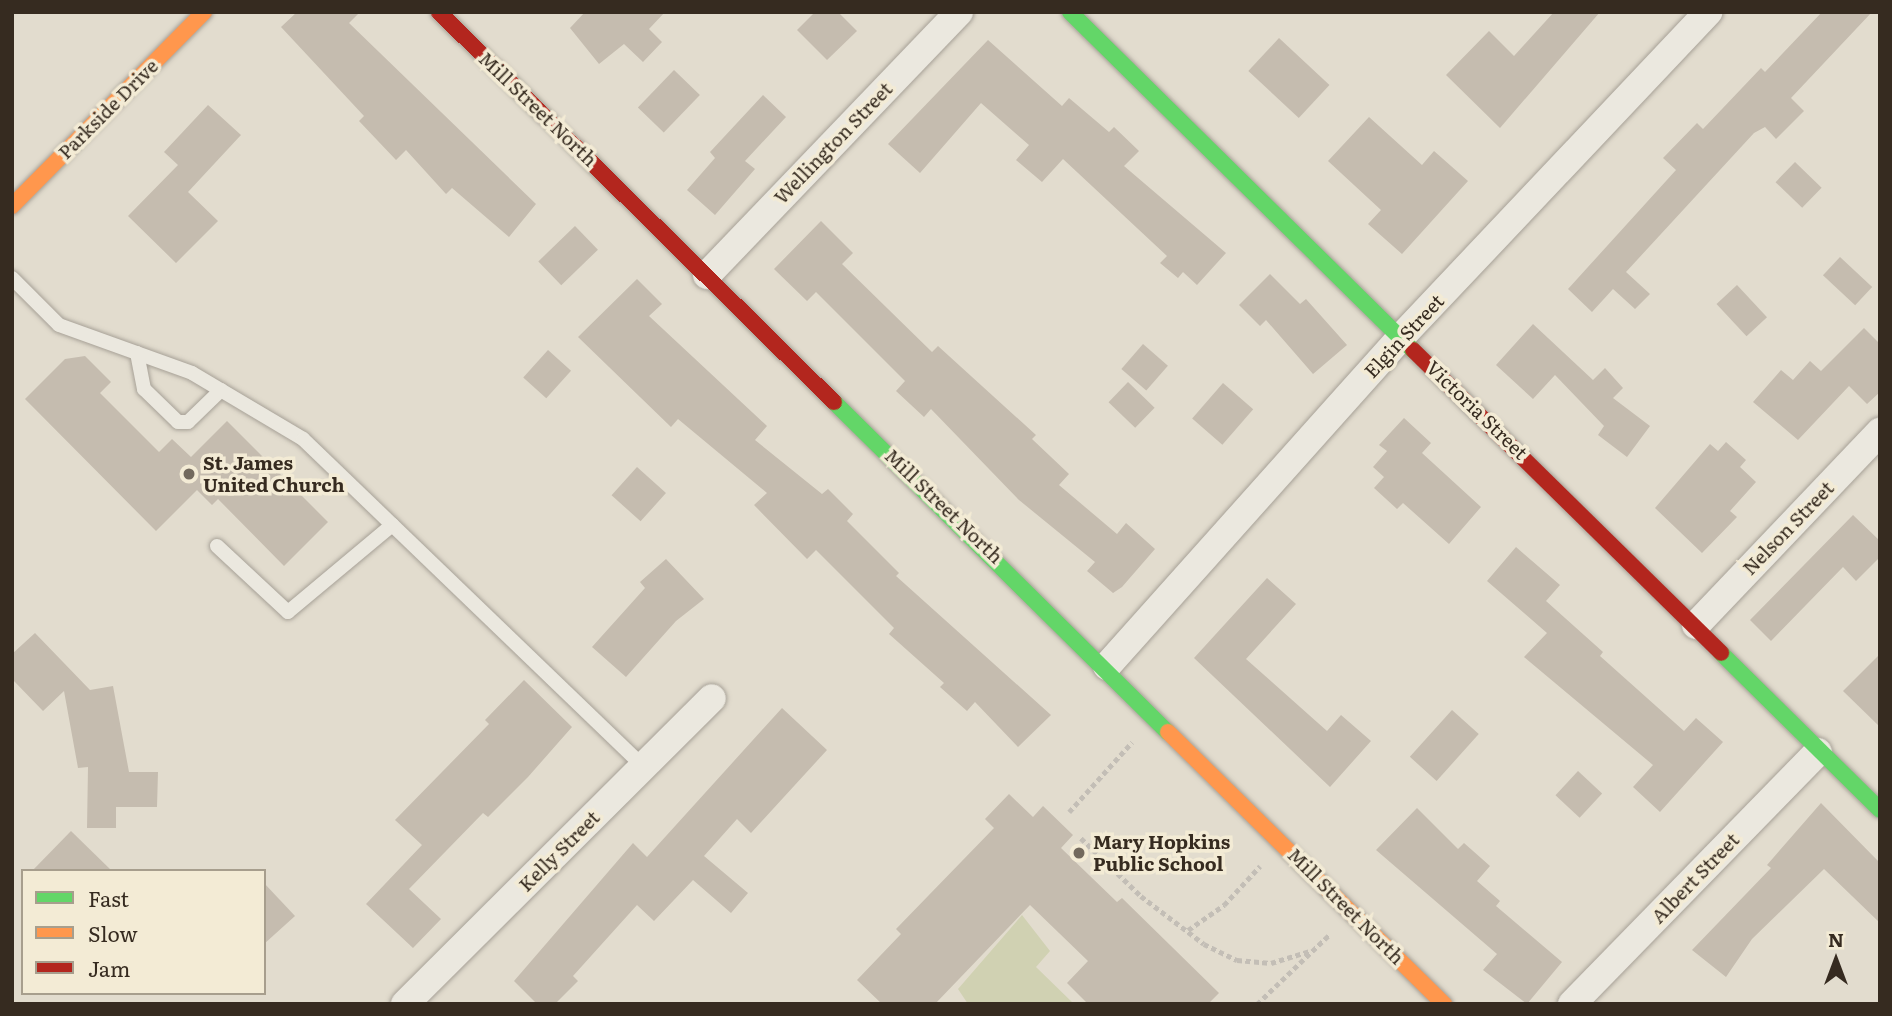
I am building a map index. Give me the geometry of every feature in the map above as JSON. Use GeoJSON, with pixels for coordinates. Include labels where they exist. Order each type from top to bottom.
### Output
{"type":"FeatureCollection","features":[{"type":"Feature","properties":{"kind":"main road","name":"Parkside Drive"},"geometry":{"type":"LineString","coordinates":[[12,206],[204,12]]}},
{"type":"Feature","properties":{"kind":"main road","name":"Mill Street North"},"geometry":{"type":"LineString","coordinates":[[439,12],[1107,666],[1444,1004]]}},
{"type":"Feature","properties":{"kind":"main road","name":"Victoria Street"},"geometry":{"type":"LineString","coordinates":[[1070,12],[1696,625],[1818,752],[1880,810]]}},
{"type":"Feature","properties":{"kind":"street","name":"Wellington Street"},"geometry":{"type":"LineString","coordinates":[[707,275],[959,12]]}},
{"type":"Feature","properties":{"kind":"street","name":"Elgin Street"},"geometry":{"type":"LineString","coordinates":[[1107,666],[1402,337],[1708,12]]}},
{"type":"Feature","properties":{"kind":"street","name":"Nelson Street"},"geometry":{"type":"LineString","coordinates":[[1696,625],[1880,432]]}},
{"type":"Feature","properties":{"kind":"street","name":"Kelly Street"},"geometry":{"type":"LineString","coordinates":[[405,1004],[712,698]]}},
{"type":"Feature","properties":{"kind":"street","name":"Albert Street"},"geometry":{"type":"LineString","coordinates":[[1572,1004],[1818,752]]}},
{"type":"Feature","properties":{"kind":"lane"},"geometry":{"type":"LineString","coordinates":[[12,278],[59,325],[137,353],[221,390],[303,439],[643,766]]}},
{"type":"Feature","properties":{"kind":"lane"},"geometry":{"type":"LineString","coordinates":[[137,353],[145,389],[178,422],[188,422],[221,390]]}},
{"type":"Feature","properties":{"kind":"lane"},"geometry":{"type":"LineString","coordinates":[[217,546],[288,612],[392,525]]}},
{"type":"Feature","properties":{"kind":"path"},"geometry":{"type":"LineString","coordinates":[[1069,812],[1156,716]]}},
{"type":"Feature","properties":{"kind":"path"},"geometry":{"type":"LineString","coordinates":[[1081,838],[1141,896],[1188,930],[1237,960],[1271,963],[1310,951]]}},
{"type":"Feature","properties":{"kind":"path"},"geometry":{"type":"LineString","coordinates":[[1188,930],[1224,905],[1282,842]]}},
{"type":"Feature","properties":{"kind":"path"},"geometry":{"type":"LineString","coordinates":[[1257,1004],[1310,951],[1355,915]]}},
{"type":"Feature","properties":{"kind":"green space"},"geometry":{"type":"Polygon","coordinates":[[[1022,915],[1050,951],[1036,967],[1074,1004],[968,1004],[958,989],[1022,915]]]}},
{"type":"Feature","properties":{"kind":"building"},"geometry":{"type":"Polygon","coordinates":[[[297,12],[360,12],[349,23],[536,204],[509,237],[452,188],[446,194],[406,150],[396,160],[359,121],[364,116],[281,27],[297,12]]]}},
{"type":"Feature","properties":{"kind":"building"},"geometry":{"type":"Polygon","coordinates":[[[585,12],[665,12],[649,29],[662,42],[643,62],[624,44],[599,64],[570,28],[585,12]]]}},
{"type":"Feature","properties":{"kind":"building"},"geometry":{"type":"Polygon","coordinates":[[[815,12],[838,12],[857,31],[827,60],[797,30],[815,12]]]}},
{"type":"Feature","properties":{"kind":"building"},"geometry":{"type":"Polygon","coordinates":[[[1554,12],[1600,12],[1500,128],[1446,75],[1489,31],[1514,56],[1554,12]]]}},
{"type":"Feature","properties":{"kind":"building"},"geometry":{"type":"Polygon","coordinates":[[[1822,12],[1872,12],[1791,98],[1804,111],[1776,139],[1765,127],[1754,133],[1626,272],[1650,294],[1635,309],[1613,289],[1592,312],[1568,289],[1676,170],[1663,158],[1697,123],[1703,129],[1761,68],[1765,72],[1822,12]]]}},
{"type":"Feature","properties":{"kind":"building"},"geometry":{"type":"Polygon","coordinates":[[[1279,38],[1329,85],[1299,118],[1248,71],[1279,38]]]}},
{"type":"Feature","properties":{"kind":"building"},"geometry":{"type":"Polygon","coordinates":[[[988,40],[1062,106],[1069,98],[1109,132],[1114,127],[1139,151],[1124,166],[1226,253],[1197,285],[1183,272],[1178,278],[1160,263],[1167,256],[1063,159],[1042,182],[1016,160],[1029,145],[981,103],[920,173],[888,144],[988,40]]]}},
{"type":"Feature","properties":{"kind":"building"},"geometry":{"type":"Polygon","coordinates":[[[674,70],[700,95],[664,132],[638,107],[674,70]]]}},
{"type":"Feature","properties":{"kind":"building"},"geometry":{"type":"Polygon","coordinates":[[[763,95],[786,117],[745,161],[755,169],[715,215],[687,190],[715,158],[710,152],[763,95]]]}},
{"type":"Feature","properties":{"kind":"building"},"geometry":{"type":"Polygon","coordinates":[[[208,105],[241,135],[188,192],[218,221],[176,263],[128,216],[178,165],[164,152],[208,105]]]}},
{"type":"Feature","properties":{"kind":"building"},"geometry":{"type":"Polygon","coordinates":[[[1369,117],[1422,165],[1434,151],[1468,181],[1402,254],[1368,224],[1381,210],[1328,161],[1369,117]]]}},
{"type":"Feature","properties":{"kind":"building"},"geometry":{"type":"Polygon","coordinates":[[[1795,162],[1822,188],[1802,208],[1776,182],[1795,162]]]}},
{"type":"Feature","properties":{"kind":"building"},"geometry":{"type":"Polygon","coordinates":[[[821,221],[853,253],[842,264],[932,352],[938,346],[1036,435],[1032,439],[1069,474],[1059,485],[1117,534],[1126,523],[1155,549],[1122,587],[1113,593],[1087,571],[1095,562],[1019,500],[931,409],[924,417],[896,391],[905,381],[816,292],[807,301],[774,269],[821,221]]]}},
{"type":"Feature","properties":{"kind":"building"},"geometry":{"type":"Polygon","coordinates":[[[575,226],[598,250],[561,285],[538,261],[575,226]]]}},
{"type":"Feature","properties":{"kind":"building"},"geometry":{"type":"Polygon","coordinates":[[[1840,257],[1872,287],[1855,305],[1823,275],[1840,257]]]}},
{"type":"Feature","properties":{"kind":"building"},"geometry":{"type":"Polygon","coordinates":[[[1270,274],[1300,304],[1306,299],[1347,345],[1313,374],[1266,320],[1260,326],[1239,305],[1270,274]]]}},
{"type":"Feature","properties":{"kind":"building"},"geometry":{"type":"Polygon","coordinates":[[[637,279],[662,304],[649,316],[767,426],[755,440],[822,494],[828,489],[853,514],[847,521],[899,573],[896,576],[1051,715],[1018,747],[975,702],[967,711],[940,687],[944,683],[889,634],[894,628],[816,550],[807,559],[754,505],[767,493],[678,419],[671,427],[578,337],[637,279]]]}},
{"type":"Feature","properties":{"kind":"building"},"geometry":{"type":"Polygon","coordinates":[[[1737,285],[1767,317],[1747,336],[1717,304],[1737,285]]]}},
{"type":"Feature","properties":{"kind":"building"},"geometry":{"type":"Polygon","coordinates":[[[1533,324],[1593,380],[1605,368],[1623,388],[1613,398],[1650,426],[1627,457],[1598,435],[1604,426],[1555,375],[1533,399],[1496,365],[1533,324]]]}},
{"type":"Feature","properties":{"kind":"building"},"geometry":{"type":"Polygon","coordinates":[[[1864,328],[1880,344],[1880,392],[1867,404],[1849,386],[1798,440],[1753,402],[1781,370],[1793,380],[1810,361],[1821,371],[1864,328]]]}},
{"type":"Feature","properties":{"kind":"building"},"geometry":{"type":"Polygon","coordinates":[[[1143,344],[1168,366],[1146,391],[1121,369],[1143,344]]]}},
{"type":"Feature","properties":{"kind":"building"},"geometry":{"type":"Polygon","coordinates":[[[548,350],[571,371],[546,398],[523,377],[548,350]]]}},
{"type":"Feature","properties":{"kind":"building","name":"St. James United Church"},"geometry":{"type":"Polygon","coordinates":[[[85,356],[111,382],[100,393],[159,452],[172,439],[191,457],[227,421],[328,522],[284,566],[218,499],[212,505],[197,490],[156,531],[25,399],[65,359],[85,356]]]}},
{"type":"Feature","properties":{"kind":"building"},"geometry":{"type":"Polygon","coordinates":[[[1128,382],[1155,408],[1135,428],[1109,402],[1128,382]]]}},
{"type":"Feature","properties":{"kind":"building"},"geometry":{"type":"Polygon","coordinates":[[[1223,383],[1253,409],[1222,445],[1192,418],[1223,383]]]}},
{"type":"Feature","properties":{"kind":"building"},"geometry":{"type":"Polygon","coordinates":[[[1404,418],[1431,443],[1422,453],[1481,507],[1449,544],[1403,503],[1397,509],[1374,488],[1384,477],[1373,467],[1387,451],[1379,445],[1404,418]]]}},
{"type":"Feature","properties":{"kind":"building"},"geometry":{"type":"Polygon","coordinates":[[[1726,442],[1746,460],[1740,467],[1756,482],[1730,511],[1737,517],[1702,553],[1655,508],[1710,444],[1718,451],[1726,442]]]}},
{"type":"Feature","properties":{"kind":"building"},"geometry":{"type":"Polygon","coordinates":[[[637,467],[666,493],[641,521],[612,495],[637,467]]]}},
{"type":"Feature","properties":{"kind":"building"},"geometry":{"type":"Polygon","coordinates":[[[1853,515],[1880,541],[1880,557],[1856,581],[1843,567],[1771,641],[1750,620],[1853,515]]]}},
{"type":"Feature","properties":{"kind":"building"},"geometry":{"type":"Polygon","coordinates":[[[1516,547],[1560,585],[1546,601],[1603,652],[1600,656],[1684,731],[1696,718],[1723,742],[1660,812],[1633,787],[1653,765],[1524,657],[1547,633],[1487,581],[1516,547]]]}},
{"type":"Feature","properties":{"kind":"building"},"geometry":{"type":"Polygon","coordinates":[[[666,559],[704,599],[676,621],[626,677],[592,647],[645,588],[640,582],[666,559]]]}},
{"type":"Feature","properties":{"kind":"building"},"geometry":{"type":"Polygon","coordinates":[[[1267,578],[1296,604],[1246,659],[1327,731],[1341,715],[1371,741],[1330,787],[1194,658],[1267,578]]]}},
{"type":"Feature","properties":{"kind":"building"},"geometry":{"type":"Polygon","coordinates":[[[35,633],[90,690],[113,686],[129,772],[158,772],[157,807],[116,807],[116,828],[87,828],[88,767],[78,768],[64,691],[43,711],[12,679],[12,654],[35,633]]]}},
{"type":"Feature","properties":{"kind":"building"},"geometry":{"type":"Polygon","coordinates":[[[1880,654],[1880,727],[1843,691],[1880,654]]]}},
{"type":"Feature","properties":{"kind":"building"},"geometry":{"type":"Polygon","coordinates":[[[524,680],[572,727],[488,817],[483,813],[409,889],[441,919],[413,948],[366,904],[422,845],[395,820],[489,724],[485,720],[524,680]]]}},
{"type":"Feature","properties":{"kind":"building"},"geometry":{"type":"Polygon","coordinates":[[[782,708],[827,750],[751,833],[737,819],[704,856],[748,893],[731,913],[693,880],[654,921],[637,905],[573,976],[578,981],[555,1004],[537,1004],[514,981],[633,843],[647,857],[782,708]]]}},
{"type":"Feature","properties":{"kind":"building"},"geometry":{"type":"Polygon","coordinates":[[[1452,710],[1479,734],[1437,781],[1410,757],[1452,710]]]}},
{"type":"Feature","properties":{"kind":"building"},"geometry":{"type":"Polygon","coordinates":[[[1578,771],[1602,794],[1580,818],[1555,795],[1578,771]]]}},
{"type":"Feature","properties":{"kind":"building"},"geometry":{"type":"Polygon","coordinates":[[[1009,794],[1033,817],[1043,806],[1073,835],[1061,848],[1117,902],[1122,898],[1219,993],[1208,1004],[1088,1004],[1067,983],[1088,961],[1030,905],[935,1004],[882,1004],[857,980],[901,934],[896,929],[994,828],[985,819],[1009,794]]]}},
{"type":"Feature","properties":{"kind":"building"},"geometry":{"type":"Polygon","coordinates":[[[1821,803],[1880,863],[1880,923],[1824,869],[1752,939],[1726,977],[1692,950],[1771,868],[1767,865],[1821,803]]]}},
{"type":"Feature","properties":{"kind":"building"},"geometry":{"type":"Polygon","coordinates":[[[1417,808],[1458,849],[1464,843],[1490,866],[1477,881],[1500,901],[1496,906],[1562,962],[1527,1004],[1483,970],[1497,954],[1376,850],[1417,808]]]}},
{"type":"Feature","properties":{"kind":"building"},"geometry":{"type":"Polygon","coordinates":[[[71,831],[110,869],[34,869],[71,831]]]}},
{"type":"Feature","properties":{"kind":"building"},"geometry":{"type":"Polygon","coordinates":[[[266,885],[295,916],[266,942],[266,885]]]}},
{"type":"Feature","properties":{"kind":"traffic: fast"},"geometry":{"type":"LineString","coordinates":[[1070,12],[1413,350]]}},
{"type":"Feature","properties":{"kind":"traffic: fast"},"geometry":{"type":"LineString","coordinates":[[834,402],[1168,732]]}},
{"type":"Feature","properties":{"kind":"traffic: fast"},"geometry":{"type":"LineString","coordinates":[[1721,653],[1880,810]]}},
{"type":"Feature","properties":{"kind":"traffic: slow"},"geometry":{"type":"LineString","coordinates":[[12,206],[204,12]]}},
{"type":"Feature","properties":{"kind":"traffic: slow"},"geometry":{"type":"LineString","coordinates":[[1168,732],[1444,1004]]}},
{"type":"Feature","properties":{"kind":"traffic: jam"},"geometry":{"type":"LineString","coordinates":[[439,12],[834,402]]}},
{"type":"Feature","properties":{"kind":"traffic: jam"},"geometry":{"type":"LineString","coordinates":[[1413,350],[1721,653]]}},
{"type":"Feature","properties":{"kind":"place","name":"St. James United Church"},"geometry":{"type":"Point","coordinates":[189,474]}},
{"type":"Feature","properties":{"kind":"place","name":"Mary Hopkins Public School"},"geometry":{"type":"Point","coordinates":[1079,853]}}]}
